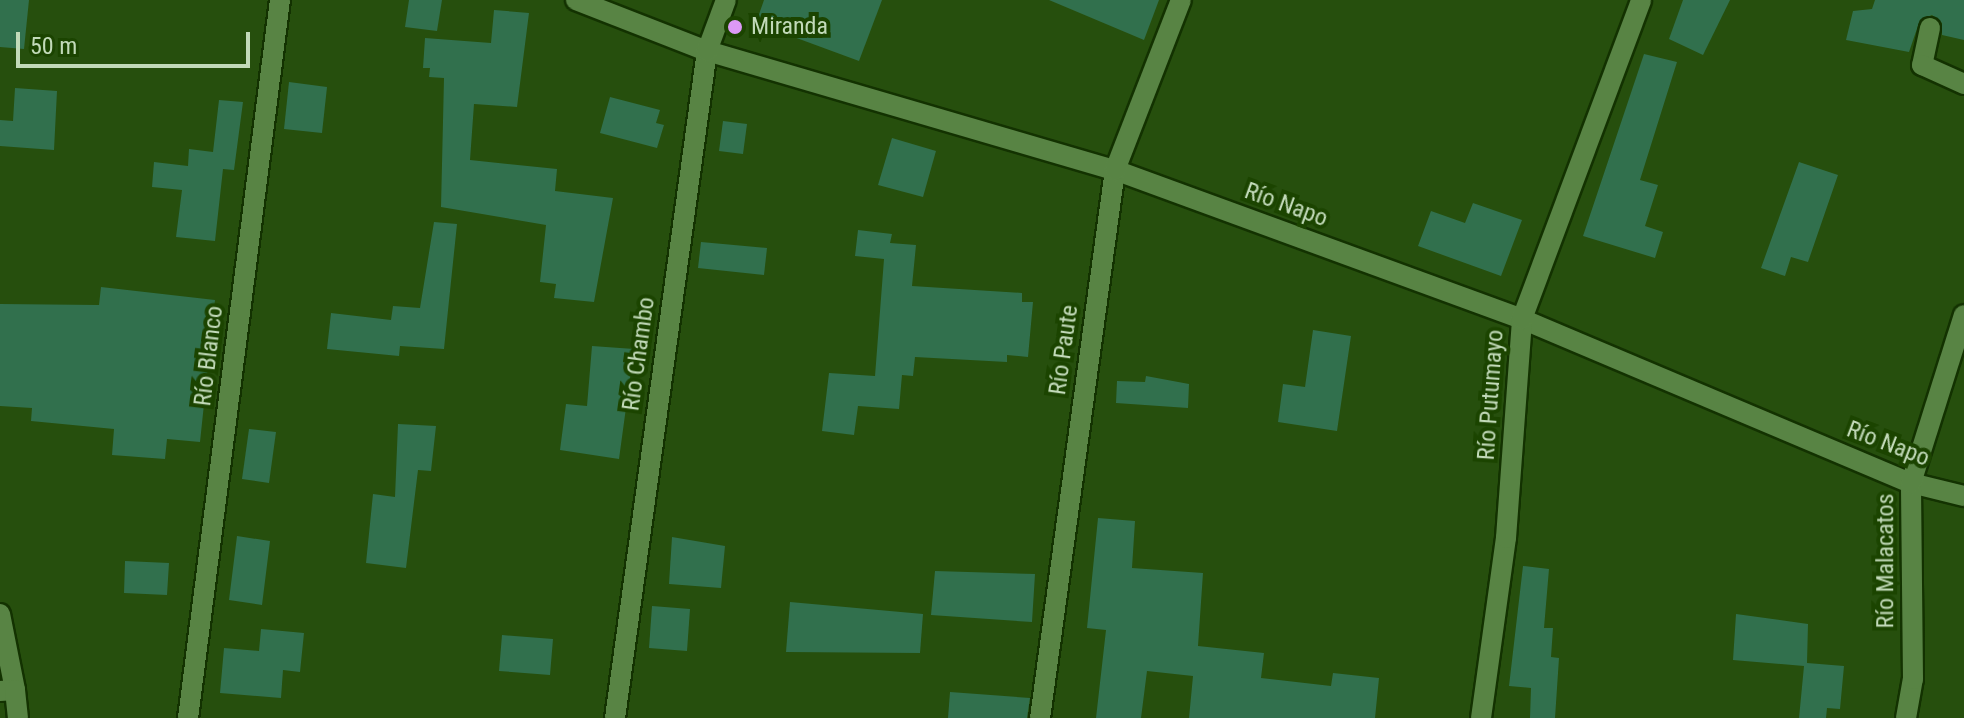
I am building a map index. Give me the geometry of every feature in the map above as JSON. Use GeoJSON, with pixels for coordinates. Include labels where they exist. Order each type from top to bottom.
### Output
{"type":"FeatureCollection","features":[{"type":"Feature","properties":{"kind":"street","name":"Río Blanco"},"geometry":{"type":"LineString","coordinates":[[188,718],[280,0]]}},
{"type":"Feature","properties":{"kind":"street","name":"Río Napo"},"geometry":{"type":"LineString","coordinates":[[576,0],[707,51],[1115,170],[1522,319],[1911,483],[1964,496]]}},
{"type":"Feature","properties":{"kind":"street","name":"Río Chambo"},"geometry":{"type":"LineString","coordinates":[[615,718],[707,51],[726,0]]}},
{"type":"Feature","properties":{"kind":"street","name":"Río Paute"},"geometry":{"type":"LineString","coordinates":[[1040,718],[1115,170],[1181,0]]}},
{"type":"Feature","properties":{"kind":"street","name":"Río Putumayo"},"geometry":{"type":"LineString","coordinates":[[1481,718],[1506,538],[1522,319],[1641,0]]}},
{"type":"Feature","properties":{"kind":"street"},"geometry":{"type":"LineString","coordinates":[[1930,28],[1922,65],[1964,84]]}},
{"type":"Feature","properties":{"kind":"street","name":"Río Malacatos"},"geometry":{"type":"LineString","coordinates":[[1906,718],[1913,679],[1911,483],[1964,315]]}},
{"type":"Feature","properties":{"kind":"street"},"geometry":{"type":"LineString","coordinates":[[0,614],[8,691],[18,718]]}},
{"type":"Feature","properties":{"kind":"building"},"geometry":{"type":"Polygon","coordinates":[[[0,0],[29,0],[24,49],[0,47],[0,0]]]}},
{"type":"Feature","properties":{"kind":"building"},"geometry":{"type":"Polygon","coordinates":[[[409,0],[442,0],[437,31],[405,27],[409,0]]]}},
{"type":"Feature","properties":{"kind":"building"},"geometry":{"type":"Polygon","coordinates":[[[764,0],[882,0],[859,61],[756,23],[764,0]]]}},
{"type":"Feature","properties":{"kind":"building"},"geometry":{"type":"Polygon","coordinates":[[[1049,0],[1159,0],[1144,40],[1049,0]]]}},
{"type":"Feature","properties":{"kind":"building"},"geometry":{"type":"Polygon","coordinates":[[[1683,0],[1730,0],[1703,55],[1669,39],[1683,0]]]}},
{"type":"Feature","properties":{"kind":"building"},"geometry":{"type":"Polygon","coordinates":[[[1875,0],[1964,0],[1964,40],[1942,35],[1942,23],[1932,15],[1920,20],[1909,52],[1846,40],[1853,11],[1872,9],[1875,0]]]}},
{"type":"Feature","properties":{"kind":"building"},"geometry":{"type":"Polygon","coordinates":[[[494,10],[529,13],[517,107],[474,104],[470,160],[557,169],[555,191],[613,198],[594,302],[554,298],[556,284],[540,282],[546,225],[441,207],[444,78],[429,77],[430,68],[423,68],[425,38],[491,43],[494,10]]]}},
{"type":"Feature","properties":{"kind":"building"},"geometry":{"type":"Polygon","coordinates":[[[1644,54],[1677,62],[1640,180],[1658,185],[1645,226],[1663,232],[1655,258],[1583,236],[1644,54]]]}},
{"type":"Feature","properties":{"kind":"building"},"geometry":{"type":"Polygon","coordinates":[[[289,82],[327,87],[322,133],[284,129],[289,82]]]}},
{"type":"Feature","properties":{"kind":"building"},"geometry":{"type":"Polygon","coordinates":[[[15,88],[57,91],[54,150],[0,146],[0,120],[13,121],[15,88]]]}},
{"type":"Feature","properties":{"kind":"building"},"geometry":{"type":"Polygon","coordinates":[[[610,97],[660,110],[656,123],[664,125],[657,148],[600,133],[610,97]]]}},
{"type":"Feature","properties":{"kind":"building"},"geometry":{"type":"Polygon","coordinates":[[[219,100],[243,102],[234,170],[223,169],[215,241],[176,237],[182,190],[152,187],[154,162],[188,166],[189,149],[213,152],[219,100]]]}},
{"type":"Feature","properties":{"kind":"building"},"geometry":{"type":"Polygon","coordinates":[[[723,121],[747,124],[743,154],[719,151],[723,121]]]}},
{"type":"Feature","properties":{"kind":"building"},"geometry":{"type":"Polygon","coordinates":[[[892,138],[936,151],[923,197],[878,185],[892,138]]]}},
{"type":"Feature","properties":{"kind":"building"},"geometry":{"type":"Polygon","coordinates":[[[1799,162],[1838,175],[1808,262],[1791,257],[1785,276],[1761,268],[1799,162]]]}},
{"type":"Feature","properties":{"kind":"building"},"geometry":{"type":"Polygon","coordinates":[[[1473,203],[1522,220],[1501,276],[1418,246],[1431,211],[1465,223],[1473,203]]]}},
{"type":"Feature","properties":{"kind":"building"},"geometry":{"type":"Polygon","coordinates":[[[434,222],[457,224],[444,349],[400,346],[399,356],[327,349],[331,313],[391,320],[393,306],[420,308],[434,222]]]}},
{"type":"Feature","properties":{"kind":"building"},"geometry":{"type":"Polygon","coordinates":[[[858,230],[892,234],[890,243],[916,245],[912,286],[1022,293],[1022,302],[1033,302],[1028,357],[1007,355],[1007,362],[915,357],[913,376],[902,375],[899,409],[858,406],[854,435],[822,431],[829,373],[875,376],[884,259],[855,256],[858,230]]]}},
{"type":"Feature","properties":{"kind":"building"},"geometry":{"type":"Polygon","coordinates":[[[701,242],[767,248],[764,275],[698,268],[701,242]]]}},
{"type":"Feature","properties":{"kind":"building"},"geometry":{"type":"Polygon","coordinates":[[[101,287],[215,300],[200,442],[167,439],[165,459],[112,455],[114,429],[31,421],[32,408],[0,406],[0,304],[99,305],[101,287]]]}},
{"type":"Feature","properties":{"kind":"building"},"geometry":{"type":"Polygon","coordinates":[[[1313,330],[1351,336],[1337,431],[1278,422],[1283,384],[1305,387],[1313,330]]]}},
{"type":"Feature","properties":{"kind":"building"},"geometry":{"type":"Polygon","coordinates":[[[592,346],[634,349],[619,459],[560,450],[566,404],[587,406],[592,346]]]}},
{"type":"Feature","properties":{"kind":"building"},"geometry":{"type":"Polygon","coordinates":[[[1146,376],[1189,384],[1188,408],[1116,403],[1117,381],[1145,382],[1146,376]]]}},
{"type":"Feature","properties":{"kind":"building"},"geometry":{"type":"Polygon","coordinates":[[[398,424],[436,426],[431,471],[418,470],[406,568],[366,563],[373,494],[395,497],[398,424]]]}},
{"type":"Feature","properties":{"kind":"building"},"geometry":{"type":"Polygon","coordinates":[[[249,429],[276,432],[269,483],[242,479],[249,429]]]}},
{"type":"Feature","properties":{"kind":"building"},"geometry":{"type":"Polygon","coordinates":[[[1098,518],[1135,521],[1132,568],[1203,573],[1198,646],[1264,653],[1261,678],[1331,686],[1333,673],[1379,678],[1375,718],[1189,718],[1193,676],[1147,671],[1141,718],[1096,718],[1106,630],[1087,628],[1098,518]]]}},
{"type":"Feature","properties":{"kind":"building"},"geometry":{"type":"Polygon","coordinates":[[[237,536],[270,541],[262,605],[229,600],[237,536]]]}},
{"type":"Feature","properties":{"kind":"building"},"geometry":{"type":"Polygon","coordinates":[[[672,537],[725,546],[721,588],[669,584],[672,537]]]}},
{"type":"Feature","properties":{"kind":"building"},"geometry":{"type":"Polygon","coordinates":[[[125,561],[169,563],[167,595],[124,593],[125,561]]]}},
{"type":"Feature","properties":{"kind":"building"},"geometry":{"type":"Polygon","coordinates":[[[1523,566],[1549,569],[1544,628],[1553,628],[1551,657],[1559,658],[1555,718],[1530,718],[1531,688],[1509,686],[1523,566]]]}},
{"type":"Feature","properties":{"kind":"building"},"geometry":{"type":"Polygon","coordinates":[[[935,571],[1035,574],[1032,622],[931,615],[935,571]]]}},
{"type":"Feature","properties":{"kind":"building"},"geometry":{"type":"Polygon","coordinates":[[[790,602],[923,614],[920,653],[786,652],[790,602]]]}},
{"type":"Feature","properties":{"kind":"building"},"geometry":{"type":"Polygon","coordinates":[[[652,606],[690,609],[687,651],[649,648],[652,606]]]}},
{"type":"Feature","properties":{"kind":"building"},"geometry":{"type":"Polygon","coordinates":[[[1736,614],[1808,624],[1807,663],[1844,666],[1840,709],[1827,708],[1826,718],[1799,718],[1804,666],[1733,660],[1736,614]]]}},
{"type":"Feature","properties":{"kind":"building"},"geometry":{"type":"Polygon","coordinates":[[[261,629],[304,633],[300,672],[283,670],[281,698],[220,693],[224,648],[259,651],[261,629]]]}},
{"type":"Feature","properties":{"kind":"building"},"geometry":{"type":"Polygon","coordinates":[[[502,635],[553,639],[550,675],[499,671],[502,635]]]}},
{"type":"Feature","properties":{"kind":"building"},"geometry":{"type":"Polygon","coordinates":[[[950,692],[1030,698],[1027,718],[948,718],[950,692]]]}},
{"type":"Feature","properties":{"kind":"place","name":"Miranda"},"geometry":{"type":"Point","coordinates":[735,27]}}]}
